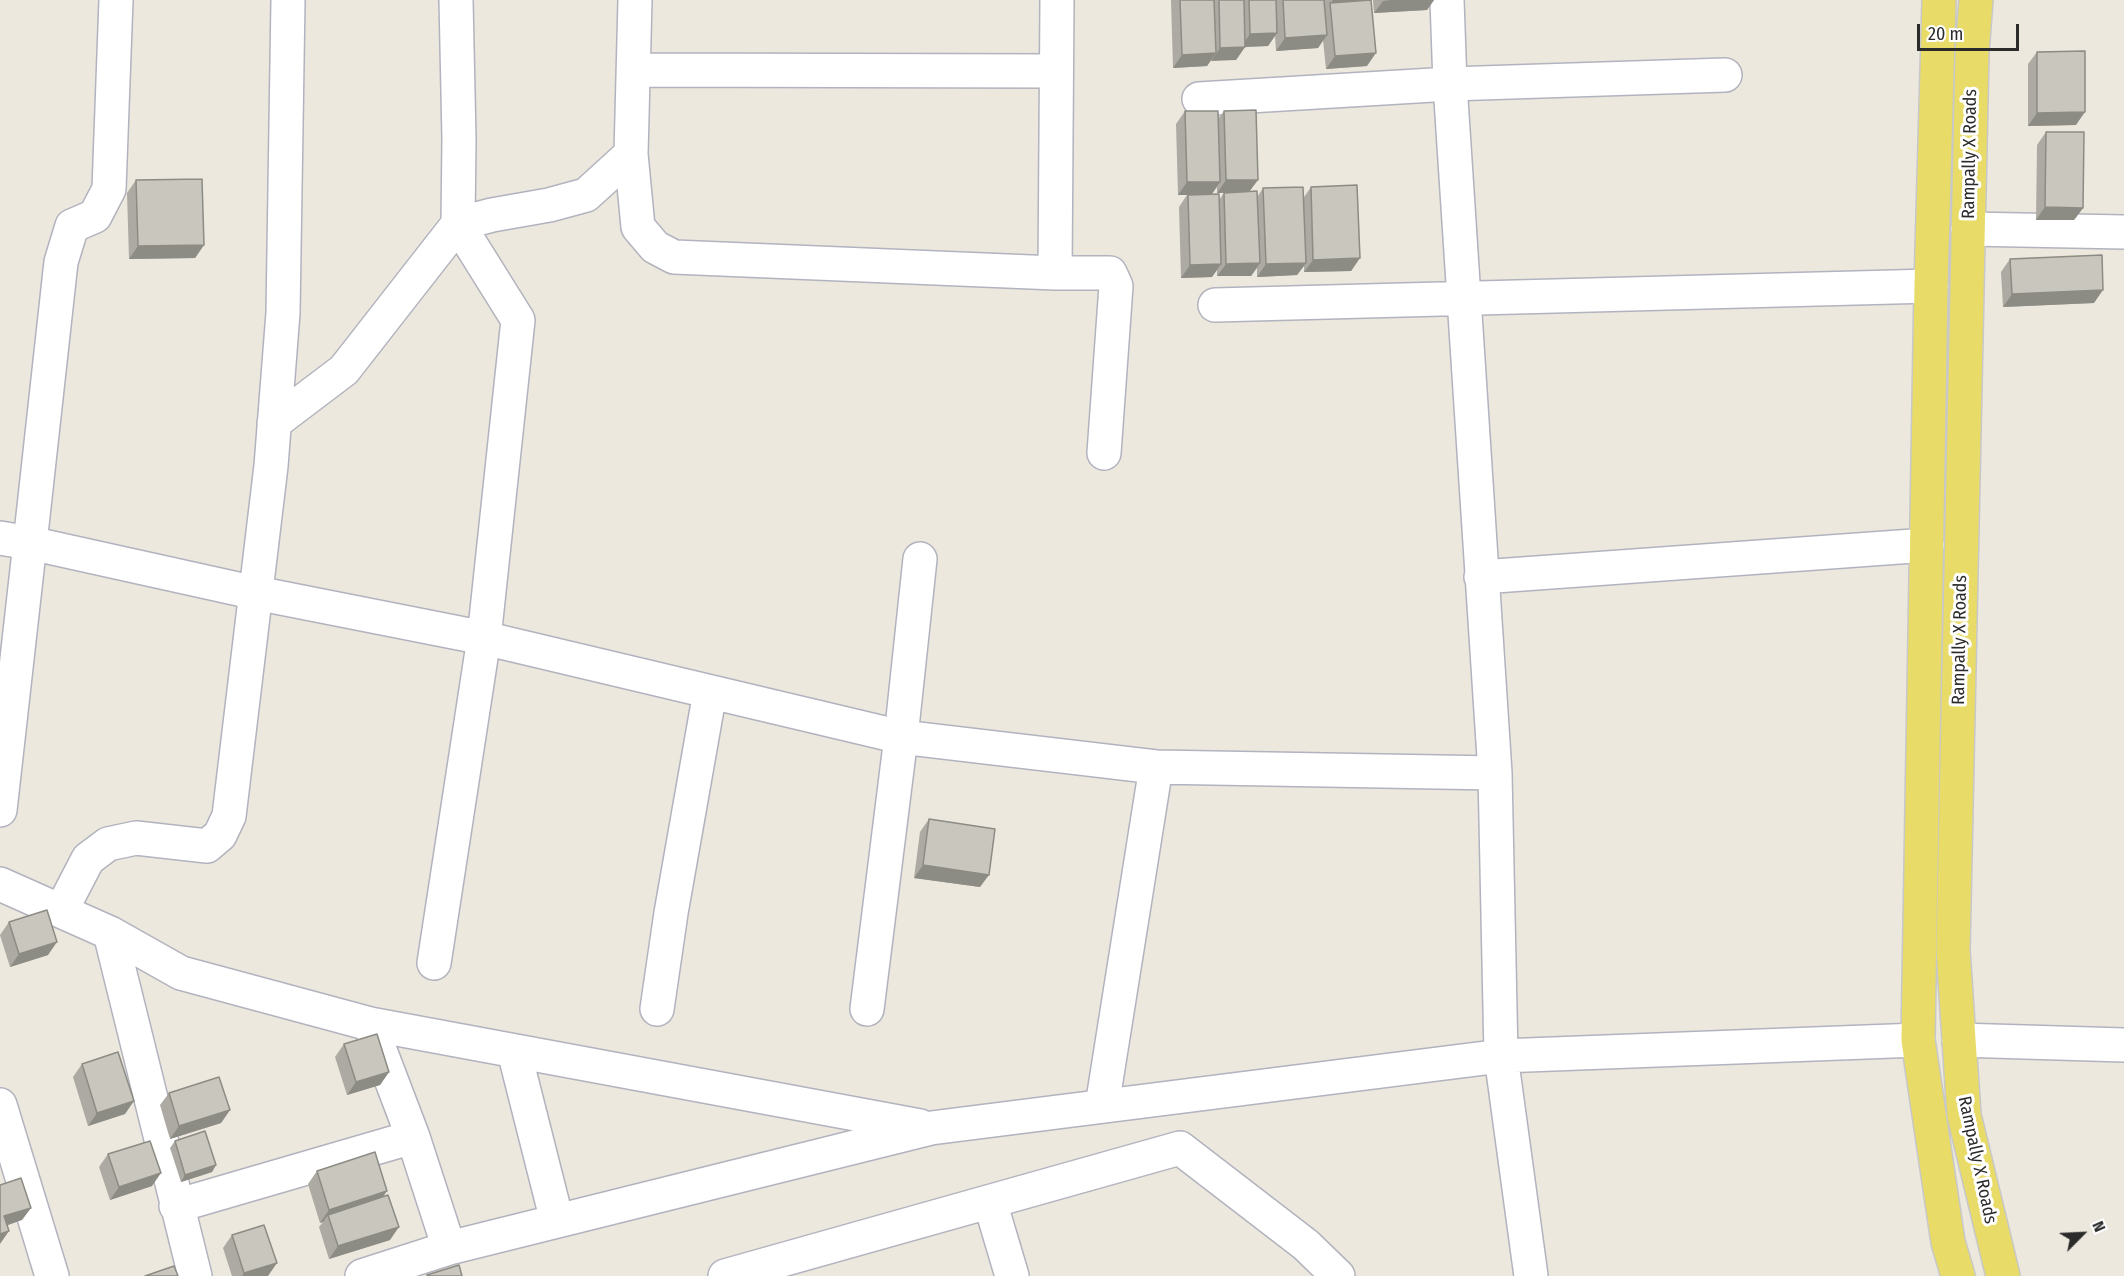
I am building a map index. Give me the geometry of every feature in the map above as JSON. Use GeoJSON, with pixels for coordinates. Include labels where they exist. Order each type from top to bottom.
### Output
{"type":"FeatureCollection","features":[{"type":"Feature","properties":{"kind":"main road"},"geometry":{"type":"LineString","coordinates":[[1939,0],[1931,286],[1918,1040],[1948,1242],[1959,1276]]}},
{"type":"Feature","properties":{"kind":"main road","name":"Rampally X Roads"},"geometry":{"type":"LineString","coordinates":[[1976,0],[1972,54],[1953,950],[1964,1116],[2003,1276]]}},
{"type":"Feature","properties":{"kind":"street"},"geometry":{"type":"LineString","coordinates":[[0,810],[15,540],[61,262],[72,226],[96,216],[110,189],[116,0]]}},
{"type":"Feature","properties":{"kind":"street"},"geometry":{"type":"LineString","coordinates":[[61,911],[88,860],[108,844],[136,838],[207,846],[220,835],[229,816],[256,593],[283,313],[288,0]]}},
{"type":"Feature","properties":{"kind":"street"},"geometry":{"type":"LineString","coordinates":[[434,963],[483,638],[518,320],[458,224],[456,0]]}},
{"type":"Feature","properties":{"kind":"street"},"geometry":{"type":"LineString","coordinates":[[635,0],[631,154],[638,226],[655,247],[674,257],[1055,273],[1110,273],[1115,280],[1104,453]]}},
{"type":"Feature","properties":{"kind":"street"},"geometry":{"type":"LineString","coordinates":[[1055,273],[1057,0]]}},
{"type":"Feature","properties":{"kind":"street"},"geometry":{"type":"LineString","coordinates":[[1447,0],[1463,298],[1495,773],[1501,1056],[1531,1276]]}},
{"type":"Feature","properties":{"kind":"street"},"geometry":{"type":"LineString","coordinates":[[634,70],[1056,71]]}},
{"type":"Feature","properties":{"kind":"street"},"geometry":{"type":"LineString","coordinates":[[1199,99],[1450,84],[1725,75]]}},
{"type":"Feature","properties":{"kind":"street"},"geometry":{"type":"LineString","coordinates":[[274,423],[344,370],[458,224],[492,214],[549,205],[586,195],[631,154]]}},
{"type":"Feature","properties":{"kind":"street"},"geometry":{"type":"LineString","coordinates":[[1968,229],[2124,232]]}},
{"type":"Feature","properties":{"kind":"street"},"geometry":{"type":"LineString","coordinates":[[1215,305],[1931,286]]}},
{"type":"Feature","properties":{"kind":"street"},"geometry":{"type":"LineString","coordinates":[[15,540],[256,593],[483,638],[901,737],[1156,767],[1495,773]]}},
{"type":"Feature","properties":{"kind":"street"},"geometry":{"type":"LineString","coordinates":[[1481,577],[1927,545]]}},
{"type":"Feature","properties":{"kind":"street"},"geometry":{"type":"LineString","coordinates":[[867,1009],[901,737],[920,559]]}},
{"type":"Feature","properties":{"kind":"street"},"geometry":{"type":"LineString","coordinates":[[657,1009],[671,913],[710,692]]}},
{"type":"Feature","properties":{"kind":"street"},"geometry":{"type":"LineString","coordinates":[[1102,1106],[1156,767]]}},
{"type":"Feature","properties":{"kind":"street"},"geometry":{"type":"LineString","coordinates":[[0,884],[110,933],[181,973],[370,1024],[931,1128]]}},
{"type":"Feature","properties":{"kind":"street"},"geometry":{"type":"LineString","coordinates":[[110,933],[195,1276]]}},
{"type":"Feature","properties":{"kind":"street"},"geometry":{"type":"LineString","coordinates":[[370,1024],[412,1137],[449,1248]]}},
{"type":"Feature","properties":{"kind":"street"},"geometry":{"type":"LineString","coordinates":[[362,1276],[449,1248],[931,1128],[1501,1056],[1918,1040]]}},
{"type":"Feature","properties":{"kind":"street"},"geometry":{"type":"LineString","coordinates":[[1959,1040],[2124,1046]]}},
{"type":"Feature","properties":{"kind":"street"},"geometry":{"type":"LineString","coordinates":[[514,1051],[557,1221]]}},
{"type":"Feature","properties":{"kind":"street"},"geometry":{"type":"LineString","coordinates":[[0,1105],[52,1276]]}},
{"type":"Feature","properties":{"kind":"street"},"geometry":{"type":"LineString","coordinates":[[176,1206],[412,1137]]}},
{"type":"Feature","properties":{"kind":"street"},"geometry":{"type":"LineString","coordinates":[[725,1276],[1180,1148],[1306,1245],[1338,1276]]}},
{"type":"Feature","properties":{"kind":"street"},"geometry":{"type":"LineString","coordinates":[[990,1202],[1012,1276]]}},
{"type":"Feature","properties":{"kind":"building"},"geometry":{"type":"Polygon","coordinates":[[[1180,0],[1214,0],[1216,53],[1182,55],[1180,0]]]}},
{"type":"Feature","properties":{"kind":"building"},"geometry":{"type":"Polygon","coordinates":[[[1219,0],[1244,0],[1245,47],[1220,48],[1219,0]]]}},
{"type":"Feature","properties":{"kind":"building"},"geometry":{"type":"Polygon","coordinates":[[[1249,0],[1276,0],[1277,33],[1250,34],[1249,0]]]}},
{"type":"Feature","properties":{"kind":"building"},"geometry":{"type":"Polygon","coordinates":[[[1283,0],[1324,0],[1327,35],[1285,38],[1283,0]]]}},
{"type":"Feature","properties":{"kind":"building"},"geometry":{"type":"Polygon","coordinates":[[[1371,0],[1376,53],[1335,56],[1330,3],[1371,0]]]}},
{"type":"Feature","properties":{"kind":"building"},"geometry":{"type":"Polygon","coordinates":[[[2085,51],[2085,112],[2037,113],[2037,52],[2085,51]]]}},
{"type":"Feature","properties":{"kind":"building"},"geometry":{"type":"Polygon","coordinates":[[[1256,110],[1258,180],[1226,180],[1224,111],[1256,110]]]}},
{"type":"Feature","properties":{"kind":"building"},"geometry":{"type":"Polygon","coordinates":[[[1185,111],[1218,111],[1220,182],[1187,182],[1185,111]]]}},
{"type":"Feature","properties":{"kind":"building"},"geometry":{"type":"Polygon","coordinates":[[[2046,132],[2084,132],[2083,208],[2045,207],[2046,132]]]}},
{"type":"Feature","properties":{"kind":"building"},"geometry":{"type":"Polygon","coordinates":[[[202,179],[204,245],[138,246],[136,180],[202,179]]]}},
{"type":"Feature","properties":{"kind":"building"},"geometry":{"type":"Polygon","coordinates":[[[1357,185],[1360,258],[1313,260],[1311,187],[1357,185]]]}},
{"type":"Feature","properties":{"kind":"building"},"geometry":{"type":"Polygon","coordinates":[[[1303,187],[1306,263],[1266,264],[1263,188],[1303,187]]]}},
{"type":"Feature","properties":{"kind":"building"},"geometry":{"type":"Polygon","coordinates":[[[1257,191],[1260,263],[1226,264],[1224,193],[1257,191]]]}},
{"type":"Feature","properties":{"kind":"building"},"geometry":{"type":"Polygon","coordinates":[[[1219,194],[1221,264],[1190,265],[1188,195],[1219,194]]]}},
{"type":"Feature","properties":{"kind":"building"},"geometry":{"type":"Polygon","coordinates":[[[2102,255],[2103,290],[2012,294],[2010,259],[2102,255]]]}},
{"type":"Feature","properties":{"kind":"building"},"geometry":{"type":"Polygon","coordinates":[[[929,819],[995,829],[989,875],[923,865],[929,819]]]}},
{"type":"Feature","properties":{"kind":"building"},"geometry":{"type":"Polygon","coordinates":[[[47,910],[57,942],[19,954],[9,922],[47,910]]]}},
{"type":"Feature","properties":{"kind":"building"},"geometry":{"type":"Polygon","coordinates":[[[377,1034],[389,1072],[356,1082],[344,1044],[377,1034]]]}},
{"type":"Feature","properties":{"kind":"building"},"geometry":{"type":"Polygon","coordinates":[[[118,1052],[134,1101],[97,1113],[82,1064],[118,1052]]]}},
{"type":"Feature","properties":{"kind":"building"},"geometry":{"type":"Polygon","coordinates":[[[219,1077],[230,1110],[179,1126],[169,1093],[219,1077]]]}},
{"type":"Feature","properties":{"kind":"building"},"geometry":{"type":"Polygon","coordinates":[[[205,1131],[216,1165],[185,1175],[175,1141],[205,1131]]]}},
{"type":"Feature","properties":{"kind":"building"},"geometry":{"type":"Polygon","coordinates":[[[150,1141],[161,1173],[119,1187],[108,1154],[150,1141]]]}},
{"type":"Feature","properties":{"kind":"building"},"geometry":{"type":"Polygon","coordinates":[[[375,1152],[387,1191],[329,1210],[317,1171],[375,1152]]]}},
{"type":"Feature","properties":{"kind":"building"},"geometry":{"type":"Polygon","coordinates":[[[21,1178],[31,1208],[4,1216],[9,1231],[0,1234],[0,1185],[21,1178]]]}},
{"type":"Feature","properties":{"kind":"building"},"geometry":{"type":"Polygon","coordinates":[[[388,1195],[399,1227],[338,1246],[328,1215],[388,1195]]]}},
{"type":"Feature","properties":{"kind":"building"},"geometry":{"type":"Polygon","coordinates":[[[264,1225],[277,1263],[244,1273],[232,1235],[264,1225]]]}},
{"type":"Feature","properties":{"kind":"building"},"geometry":{"type":"Polygon","coordinates":[[[459,1265],[462,1276],[427,1276],[427,1275],[459,1265]]]}},
{"type":"Feature","properties":{"kind":"building"},"geometry":{"type":"Polygon","coordinates":[[[174,1266],[178,1276],[145,1276],[174,1266]]]}}]}
